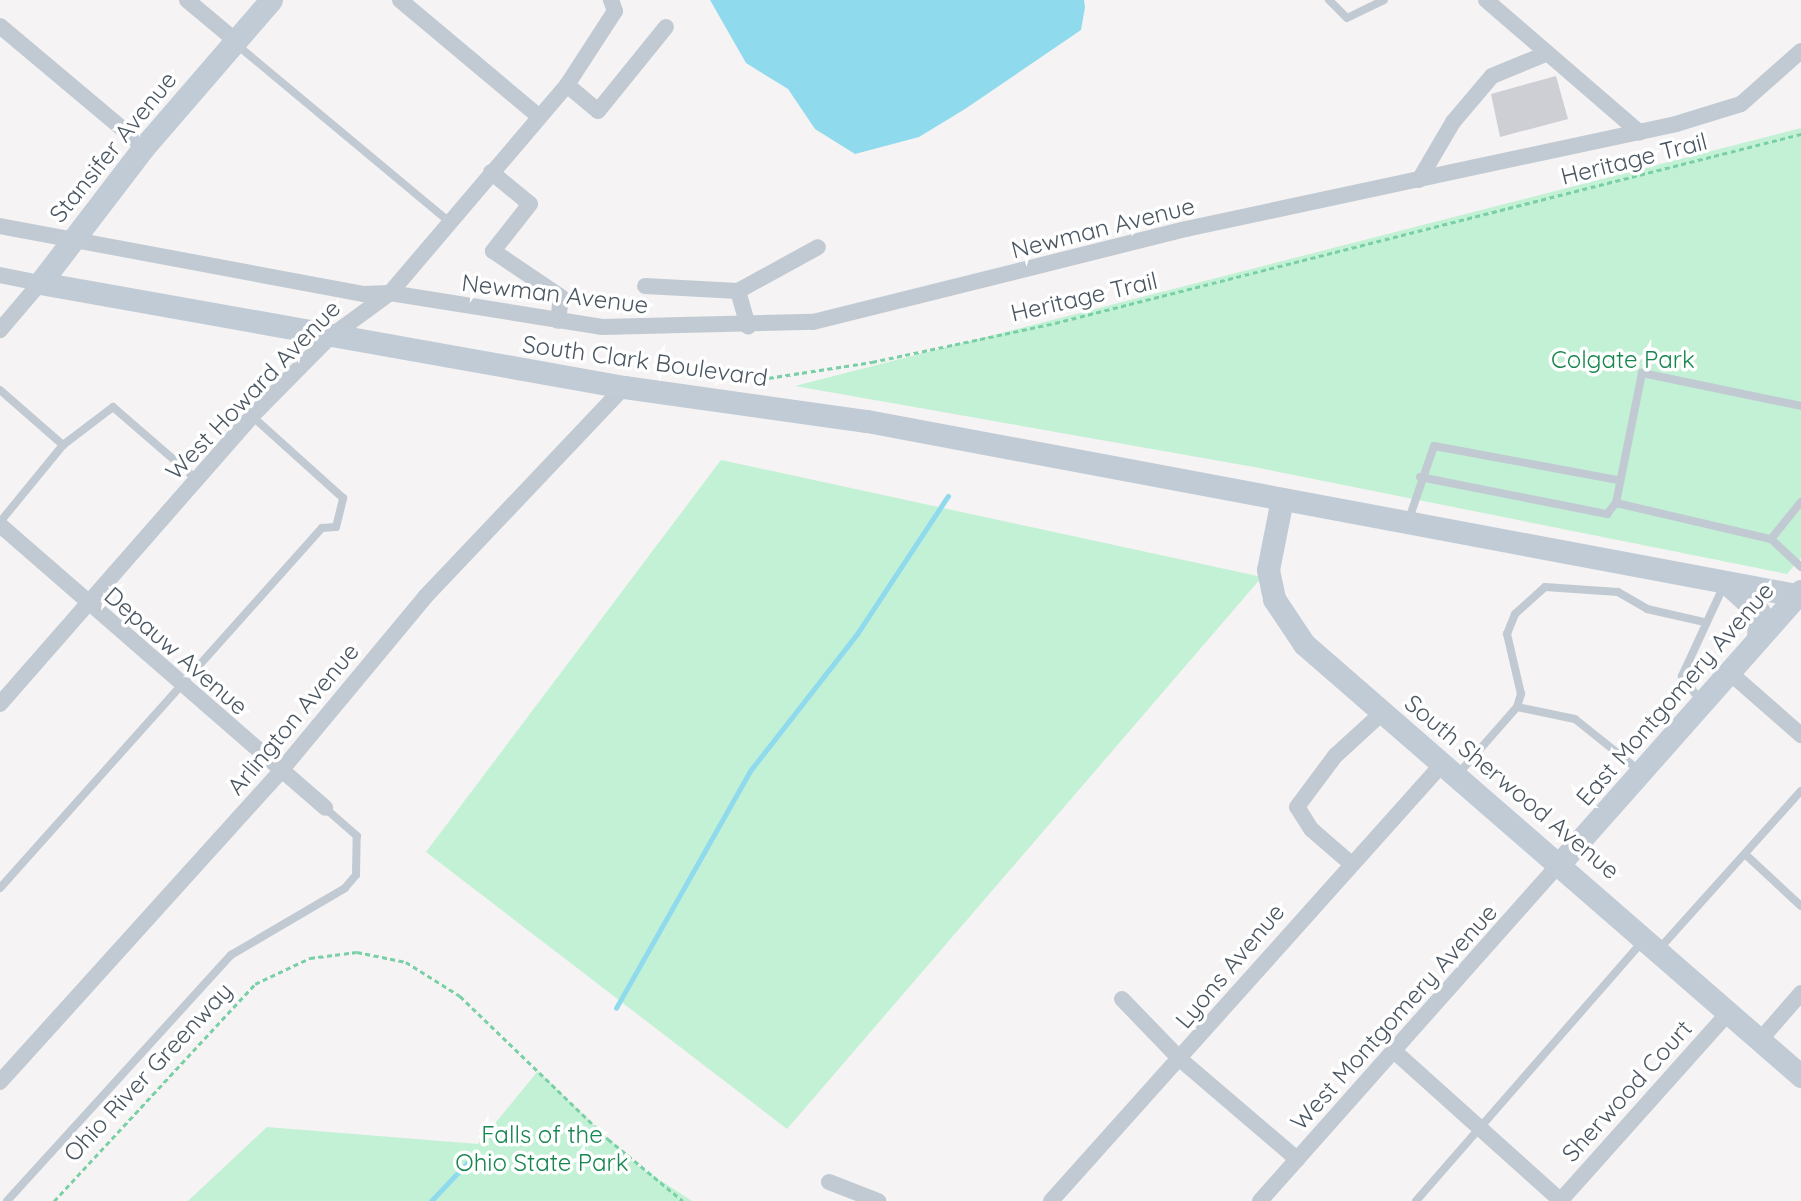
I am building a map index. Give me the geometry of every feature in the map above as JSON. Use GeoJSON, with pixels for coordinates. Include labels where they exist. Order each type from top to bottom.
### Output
{"type":"FeatureCollection","features":[{"type":"Feature","properties":{"kind":"street"},"geometry":{"type":"LineString","coordinates":[[187,0],[235,42]]}},
{"type":"Feature","properties":{"kind":"street","name":"Stansifer Avenue"},"geometry":{"type":"LineString","coordinates":[[0,330],[144,147],[271,0]]}},
{"type":"Feature","properties":{"kind":"street"},"geometry":{"type":"LineString","coordinates":[[400,0],[538,116]]}},
{"type":"Feature","properties":{"kind":"street"},"geometry":{"type":"LineString","coordinates":[[1486,0],[1543,55],[1590,84],[1640,133]]}},
{"type":"Feature","properties":{"kind":"street","name":"West Howard Avenue"},"geometry":{"type":"LineString","coordinates":[[0,704],[90,606],[252,416],[330,337],[390,293],[448,221],[567,85],[613,5]]}},
{"type":"Feature","properties":{"kind":"street"},"geometry":{"type":"LineString","coordinates":[[0,26],[144,147]]}},
{"type":"Feature","properties":{"kind":"street"},"geometry":{"type":"LineString","coordinates":[[567,85],[598,111],[666,27]]}},
{"type":"Feature","properties":{"kind":"street","name":"Newman Avenue"},"geometry":{"type":"LineString","coordinates":[[390,293],[558,321],[657,330],[748,327],[863,314],[1186,229],[1640,133],[1741,104],[1801,51]]}},
{"type":"Feature","properties":{"kind":"street"},"geometry":{"type":"LineString","coordinates":[[1419,180],[1453,122],[1492,76],[1543,55]]}},
{"type":"Feature","properties":{"kind":"street"},"geometry":{"type":"LineString","coordinates":[[491,172],[530,204],[493,251],[561,298],[558,321]]}},
{"type":"Feature","properties":{"kind":"street"},"geometry":{"type":"LineString","coordinates":[[0,226],[363,294],[390,293]]}},
{"type":"Feature","properties":{"kind":"street"},"geometry":{"type":"LineString","coordinates":[[645,286],[738,291],[818,247]]}},
{"type":"Feature","properties":{"kind":"street","name":"South Clark Boulevard"},"geometry":{"type":"LineString","coordinates":[[0,275],[330,337],[624,387],[867,421],[1725,583],[1800,594]]}},
{"type":"Feature","properties":{"kind":"street"},"geometry":{"type":"LineString","coordinates":[[738,291],[748,327]]}},
{"type":"Feature","properties":{"kind":"street","name":"Arlington Avenue"},"geometry":{"type":"LineString","coordinates":[[0,1082],[279,773],[425,597],[624,387]]}},
{"type":"Feature","properties":{"kind":"street","name":"South Sherwood Avenue"},"geometry":{"type":"LineString","coordinates":[[1282,499],[1268,570],[1274,599],[1304,644],[1654,942],[1801,1076]]}},
{"type":"Feature","properties":{"kind":"street","name":"Depauw Avenue"},"geometry":{"type":"LineString","coordinates":[[0,523],[90,606],[184,682],[279,773],[326,808]]}},
{"type":"Feature","properties":{"kind":"street"},"geometry":{"type":"LineString","coordinates":[[1725,583],[1759,612],[1758,639]]}},
{"type":"Feature","properties":{"kind":"street","name":"East Montgomery Avenue"},"geometry":{"type":"LineString","coordinates":[[1561,862],[1800,594]]}},
{"type":"Feature","properties":{"kind":"street"},"geometry":{"type":"LineString","coordinates":[[1729,673],[1801,735]]}},
{"type":"Feature","properties":{"kind":"street"},"geometry":{"type":"LineString","coordinates":[[1349,862],[1297,807],[1335,756],[1383,712]]}},
{"type":"Feature","properties":{"kind":"street","name":"Lyons Avenue"},"geometry":{"type":"LineString","coordinates":[[1051,1201],[1181,1060],[1349,862],[1451,767]]}},
{"type":"Feature","properties":{"kind":"street","name":"West Montgomery Avenue"},"geometry":{"type":"LineString","coordinates":[[1260,1201],[1561,862]]}},
{"type":"Feature","properties":{"kind":"street"},"geometry":{"type":"LineString","coordinates":[[1761,1039],[1801,993]]}},
{"type":"Feature","properties":{"kind":"street"},"geometry":{"type":"LineString","coordinates":[[1122,999],[1181,1060],[1297,1159]]}},
{"type":"Feature","properties":{"kind":"street","name":"Sherwood Court"},"geometry":{"type":"LineString","coordinates":[[1560,1201],[1728,1012]]}},
{"type":"Feature","properties":{"kind":"street"},"geometry":{"type":"LineString","coordinates":[[1394,1051],[1560,1201]]}},
{"type":"Feature","properties":{"kind":"street"},"geometry":{"type":"LineString","coordinates":[[829,1182],[878,1201]]}},
{"type":"Feature","properties":{"kind":"lane"},"geometry":{"type":"LineString","coordinates":[[1329,0],[1347,18],[1384,0]]}},
{"type":"Feature","properties":{"kind":"lane"},"geometry":{"type":"LineString","coordinates":[[235,42],[448,221]]}},
{"type":"Feature","properties":{"kind":"lane"},"geometry":{"type":"LineString","coordinates":[[1420,477],[1607,514],[1616,503],[1617,480],[1643,373],[1801,405]]}},
{"type":"Feature","properties":{"kind":"lane"},"geometry":{"type":"LineString","coordinates":[[0,390],[63,445]]}},
{"type":"Feature","properties":{"kind":"lane"},"geometry":{"type":"LineString","coordinates":[[0,523],[63,445],[113,407],[196,479]]}},
{"type":"Feature","properties":{"kind":"lane"},"geometry":{"type":"LineString","coordinates":[[0,888],[184,682],[344,512],[334,487],[252,416]]}},
{"type":"Feature","properties":{"kind":"lane"},"geometry":{"type":"LineString","coordinates":[[1408,522],[1420,477],[1434,446],[1617,480]]}},
{"type":"Feature","properties":{"kind":"lane"},"geometry":{"type":"LineString","coordinates":[[1771,539],[1801,502]]}},
{"type":"Feature","properties":{"kind":"lane"},"geometry":{"type":"LineString","coordinates":[[1616,503],[1771,539],[1801,567]]}},
{"type":"Feature","properties":{"kind":"lane"},"geometry":{"type":"LineString","coordinates":[[1703,702],[1681,683],[1704,622],[1725,583]]}},
{"type":"Feature","properties":{"kind":"lane"},"geometry":{"type":"LineString","coordinates":[[1451,767],[1517,707],[1521,694],[1507,634],[1515,614],[1545,587],[1618,592],[1647,609],[1704,622]]}},
{"type":"Feature","properties":{"kind":"lane"},"geometry":{"type":"LineString","coordinates":[[1517,707],[1575,719],[1641,772]]}},
{"type":"Feature","properties":{"kind":"lane"},"geometry":{"type":"LineString","coordinates":[[1416,1201],[1480,1128],[1654,942],[1745,854],[1801,791]]}},
{"type":"Feature","properties":{"kind":"lane"},"geometry":{"type":"LineString","coordinates":[[7,1201],[231,955],[345,888],[356,875],[356,836],[326,808]]}},
{"type":"Feature","properties":{"kind":"lane"},"geometry":{"type":"LineString","coordinates":[[1745,854],[1801,906]]}},
{"type":"Feature","properties":{"kind":"path","name":"Heritage Trail"},"geometry":{"type":"LineString","coordinates":[[722,386],[1055,323],[1801,135]]}},
{"type":"Feature","properties":{"kind":"path","name":"Ohio River Greenway"},"geometry":{"type":"LineString","coordinates":[[54,1201],[255,984],[310,958],[357,953],[406,962],[460,996],[608,1139],[683,1201]]}},
{"type":"Feature","properties":{"kind":"green space","name":"Colgate Park"},"geometry":{"type":"Polygon","coordinates":[[[1801,128],[1801,558],[1787,574],[1254,467],[795,386],[1801,128]]]}},
{"type":"Feature","properties":{"kind":"green space"},"geometry":{"type":"Polygon","coordinates":[[[721,460],[1262,577],[787,1129],[426,852],[721,460]]]}},
{"type":"Feature","properties":{"kind":"green space","name":"Falls of the Ohio State Park"},"geometry":{"type":"Polygon","coordinates":[[[538,1071],[634,1163],[692,1201],[188,1201],[267,1127],[478,1144],[538,1071]]]}},
{"type":"Feature","properties":{"kind":"water"},"geometry":{"type":"Polygon","coordinates":[[[710,0],[1084,0],[1085,7],[1081,30],[965,109],[919,137],[855,154],[815,129],[788,89],[746,63],[710,0]]]}},
{"type":"Feature","properties":{"kind":"building"},"geometry":{"type":"Polygon","coordinates":[[[1556,76],[1568,119],[1500,137],[1491,94],[1556,76]]]}},
{"type":"Feature","properties":{"kind":"waterway"},"geometry":{"type":"LineString","coordinates":[[616,1008],[750,771],[857,634],[948,496]]}},
{"type":"Feature","properties":{"kind":"waterway"},"geometry":{"type":"LineString","coordinates":[[431,1201],[471,1159]]}}]}
